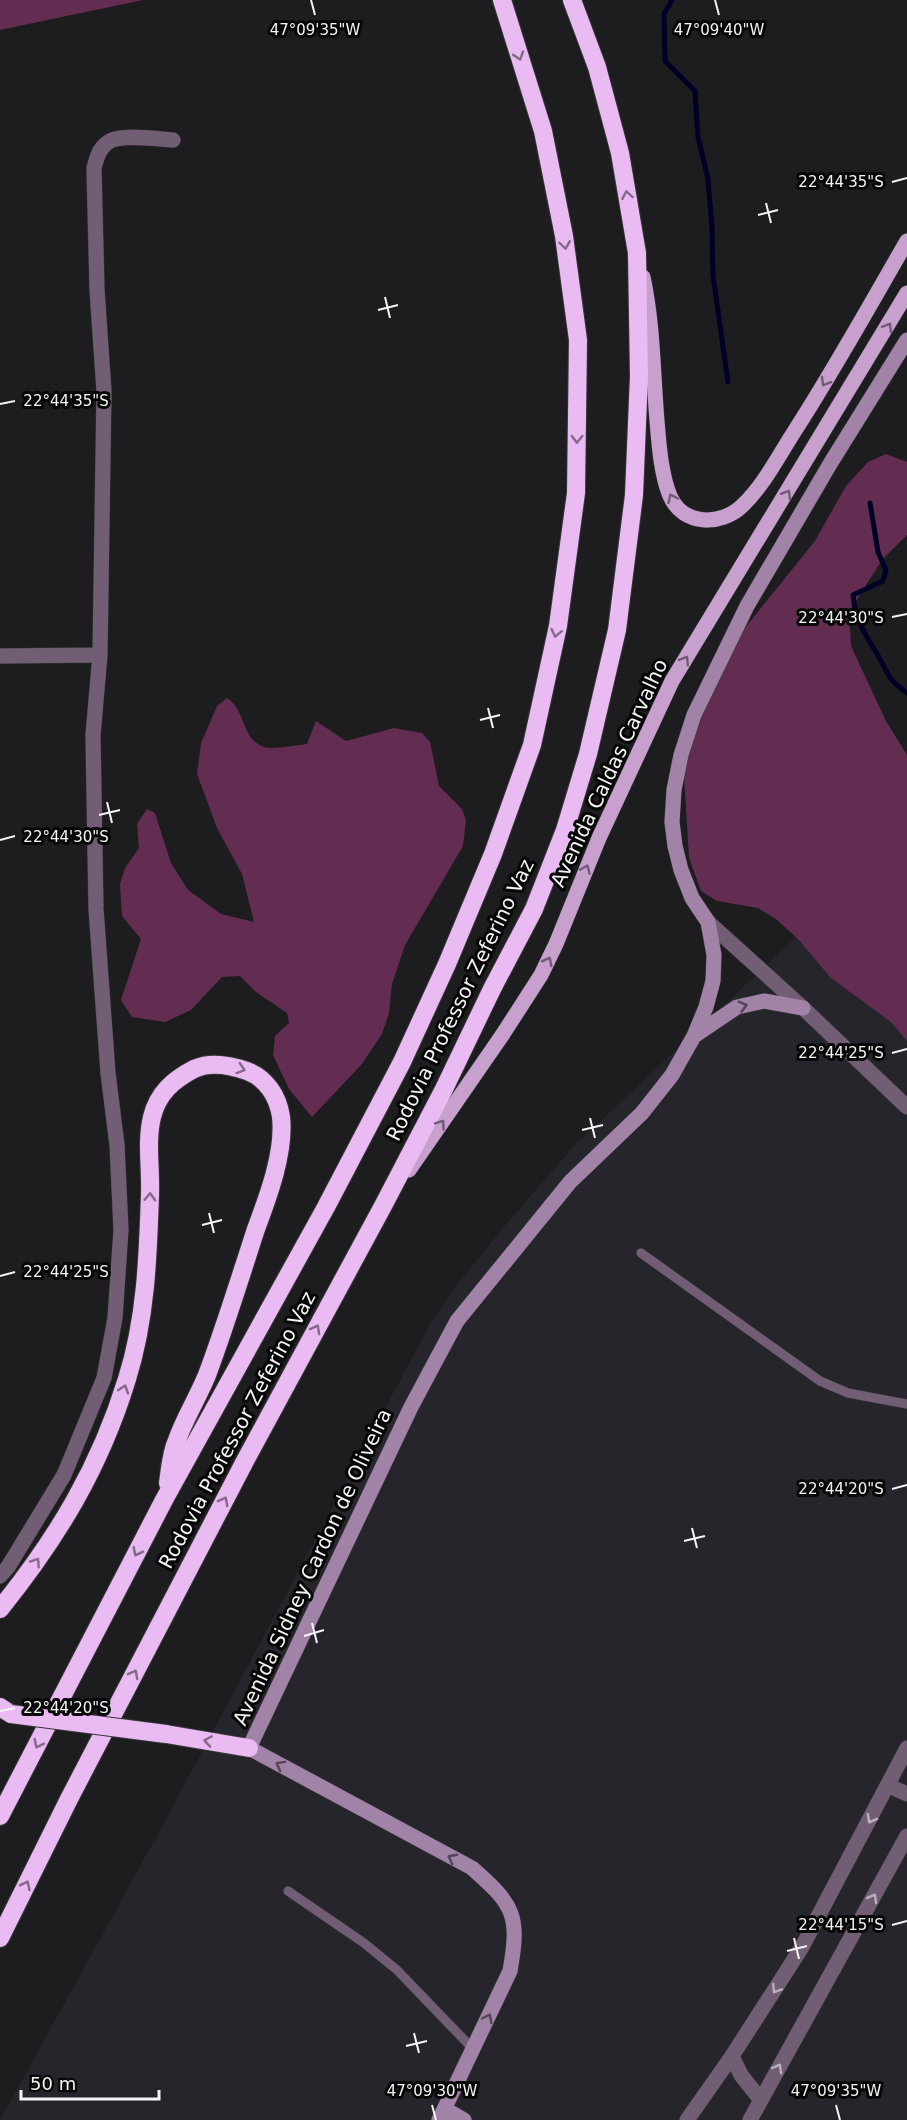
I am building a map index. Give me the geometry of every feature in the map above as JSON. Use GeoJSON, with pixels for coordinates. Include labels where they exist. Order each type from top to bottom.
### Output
{"type":"FeatureCollection","features":[{"type":"Feature","properties":{"kind":"highway","name":"Rodovia Professor Zeferino Vaz"},"geometry":{"type":"LineString","coordinates":[[0,1816],[164,1500],[326,1207],[402,1062],[447,964],[493,854],[534,734],[558,626],[576,493],[578,340],[564,236],[543,131],[502,0]]}},
{"type":"Feature","properties":{"kind":"highway","name":"Rodovia Professor Zeferino Vaz"},"geometry":{"type":"LineString","coordinates":[[0,1938],[69,1798],[223,1503],[383,1206],[534,909],[565,830],[588,754],[617,630],[634,495],[639,376],[637,253],[620,153],[597,67],[572,0]]}},
{"type":"Feature","properties":{"kind":"highway"},"geometry":{"type":"LineString","coordinates":[[0,1609],[29,1573],[61,1526],[82,1489],[102,1450],[128,1376],[142,1313],[148,1256],[149,1139],[152,1116],[168,1085],[183,1074],[201,1066],[219,1064],[259,1076],[272,1090],[281,1116],[281,1144],[267,1199],[206,1377],[176,1443],[164,1500]]}},
{"type":"Feature","properties":{"kind":"highway"},"geometry":{"type":"LineString","coordinates":[[6,1711],[249,1748]]}},
{"type":"Feature","properties":{"kind":"highway"},"geometry":{"type":"LineString","coordinates":[[0,1791],[23,1771]]}},
{"type":"Feature","properties":{"kind":"main road"},"geometry":{"type":"LineString","coordinates":[[637,253],[648,302],[660,450],[670,495],[676,506],[685,514],[701,521],[721,519],[740,508],[756,490],[817,398],[907,241]]}},
{"type":"Feature","properties":{"kind":"main road","name":"Avenida Caldas Carvalho"},"geometry":{"type":"LineString","coordinates":[[383,1206],[475,1076],[541,975],[599,838],[672,681],[907,293]]}},
{"type":"Feature","properties":{"kind":"street"},"geometry":{"type":"LineString","coordinates":[[0,1576],[8,1567],[64,1475],[104,1378],[115,1318],[121,1220],[117,1145],[108,1073],[96,909],[93,735],[100,655],[104,391],[97,290],[94,168],[98,152],[108,141],[121,138],[173,140]]}},
{"type":"Feature","properties":{"kind":"street"},"geometry":{"type":"LineString","coordinates":[[907,340],[830,464],[747,606],[694,715],[681,755],[674,790],[672,822],[681,870],[692,898],[708,922],[907,1107]]}},
{"type":"Feature","properties":{"kind":"street"},"geometry":{"type":"LineString","coordinates":[[0,656],[100,655]]}},
{"type":"Feature","properties":{"kind":"street","name":"Avenida Sidney Cardon de Oliveira"},"geometry":{"type":"LineString","coordinates":[[442,2115],[510,1971],[515,1944],[514,1920],[499,1892],[472,1868],[249,1748],[411,1407],[457,1321],[570,1182],[642,1113],[672,1075],[694,1036],[706,1007],[712,981],[714,955],[708,922]]}},
{"type":"Feature","properties":{"kind":"street","name":"Avenida Sidney Cardon de Oliveira"},"geometry":{"type":"LineString","coordinates":[[694,1036],[737,1006],[764,1001],[803,1008]]}},
{"type":"Feature","properties":{"kind":"street"},"geometry":{"type":"LineString","coordinates":[[687,2120],[732,2056],[802,1947],[889,1786],[907,1748]]}},
{"type":"Feature","properties":{"kind":"street"},"geometry":{"type":"LineString","coordinates":[[889,1786],[907,1794]]}},
{"type":"Feature","properties":{"kind":"street"},"geometry":{"type":"LineString","coordinates":[[750,2120],[907,1836]]}},
{"type":"Feature","properties":{"kind":"street"},"geometry":{"type":"LineString","coordinates":[[732,2056],[741,2075],[760,2099]]}},
{"type":"Feature","properties":{"kind":"street"},"geometry":{"type":"LineString","coordinates":[[442,2115],[464,2120]]}},
{"type":"Feature","properties":{"kind":"lane"},"geometry":{"type":"LineString","coordinates":[[641,1253],[819,1381],[848,1393],[907,1404]]}},
{"type":"Feature","properties":{"kind":"lane"},"geometry":{"type":"LineString","coordinates":[[288,1890],[364,1943],[397,1970],[473,2049]]}},
{"type":"Feature","properties":{"kind":"shaded area"},"geometry":{"type":"Polygon","coordinates":[[[0,0],[143,0],[0,30],[0,0]]]}},
{"type":"Feature","properties":{"kind":"shaded area"},"geometry":{"type":"Polygon","coordinates":[[[886,454],[907,462],[907,535],[882,560],[849,612],[851,646],[886,721],[907,755],[907,1041],[891,1022],[831,978],[799,940],[776,919],[758,908],[717,901],[701,891],[689,858],[684,776],[689,751],[736,639],[815,541],[846,486],[868,462],[886,454]]]}},
{"type":"Feature","properties":{"kind":"shaded area"},"geometry":{"type":"Polygon","coordinates":[[[227,698],[238,710],[251,737],[256,743],[268,748],[307,744],[316,721],[346,741],[394,728],[422,733],[430,742],[439,786],[462,809],[466,820],[463,846],[405,945],[392,984],[389,1013],[382,1034],[361,1065],[312,1117],[289,1089],[273,1055],[275,1036],[289,1023],[287,1013],[256,992],[240,976],[222,977],[191,1010],[165,1022],[132,1017],[121,1000],[141,939],[122,916],[120,884],[125,868],[139,848],[137,824],[147,809],[155,813],[171,863],[188,890],[221,914],[254,922],[242,874],[217,828],[197,774],[201,743],[217,706],[227,698]]]}},
{"type":"Feature","properties":{"kind":"shaded area"},"geometry":{"type":"Polygon","coordinates":[[[796,937],[907,1032],[907,2120],[0,2120],[164,1823],[429,1326],[451,1292],[573,1147],[796,937]]]}},
{"type":"Feature","properties":{"kind":"waterway"},"geometry":{"type":"LineString","coordinates":[[672,0],[664,14],[665,61],[695,91],[698,137],[708,179],[713,275],[728,382]]}},
{"type":"Feature","properties":{"kind":"waterway"},"geometry":{"type":"LineString","coordinates":[[870,503],[878,552],[886,570],[883,581],[853,595],[854,603],[861,625],[888,674],[907,693]]}}]}
